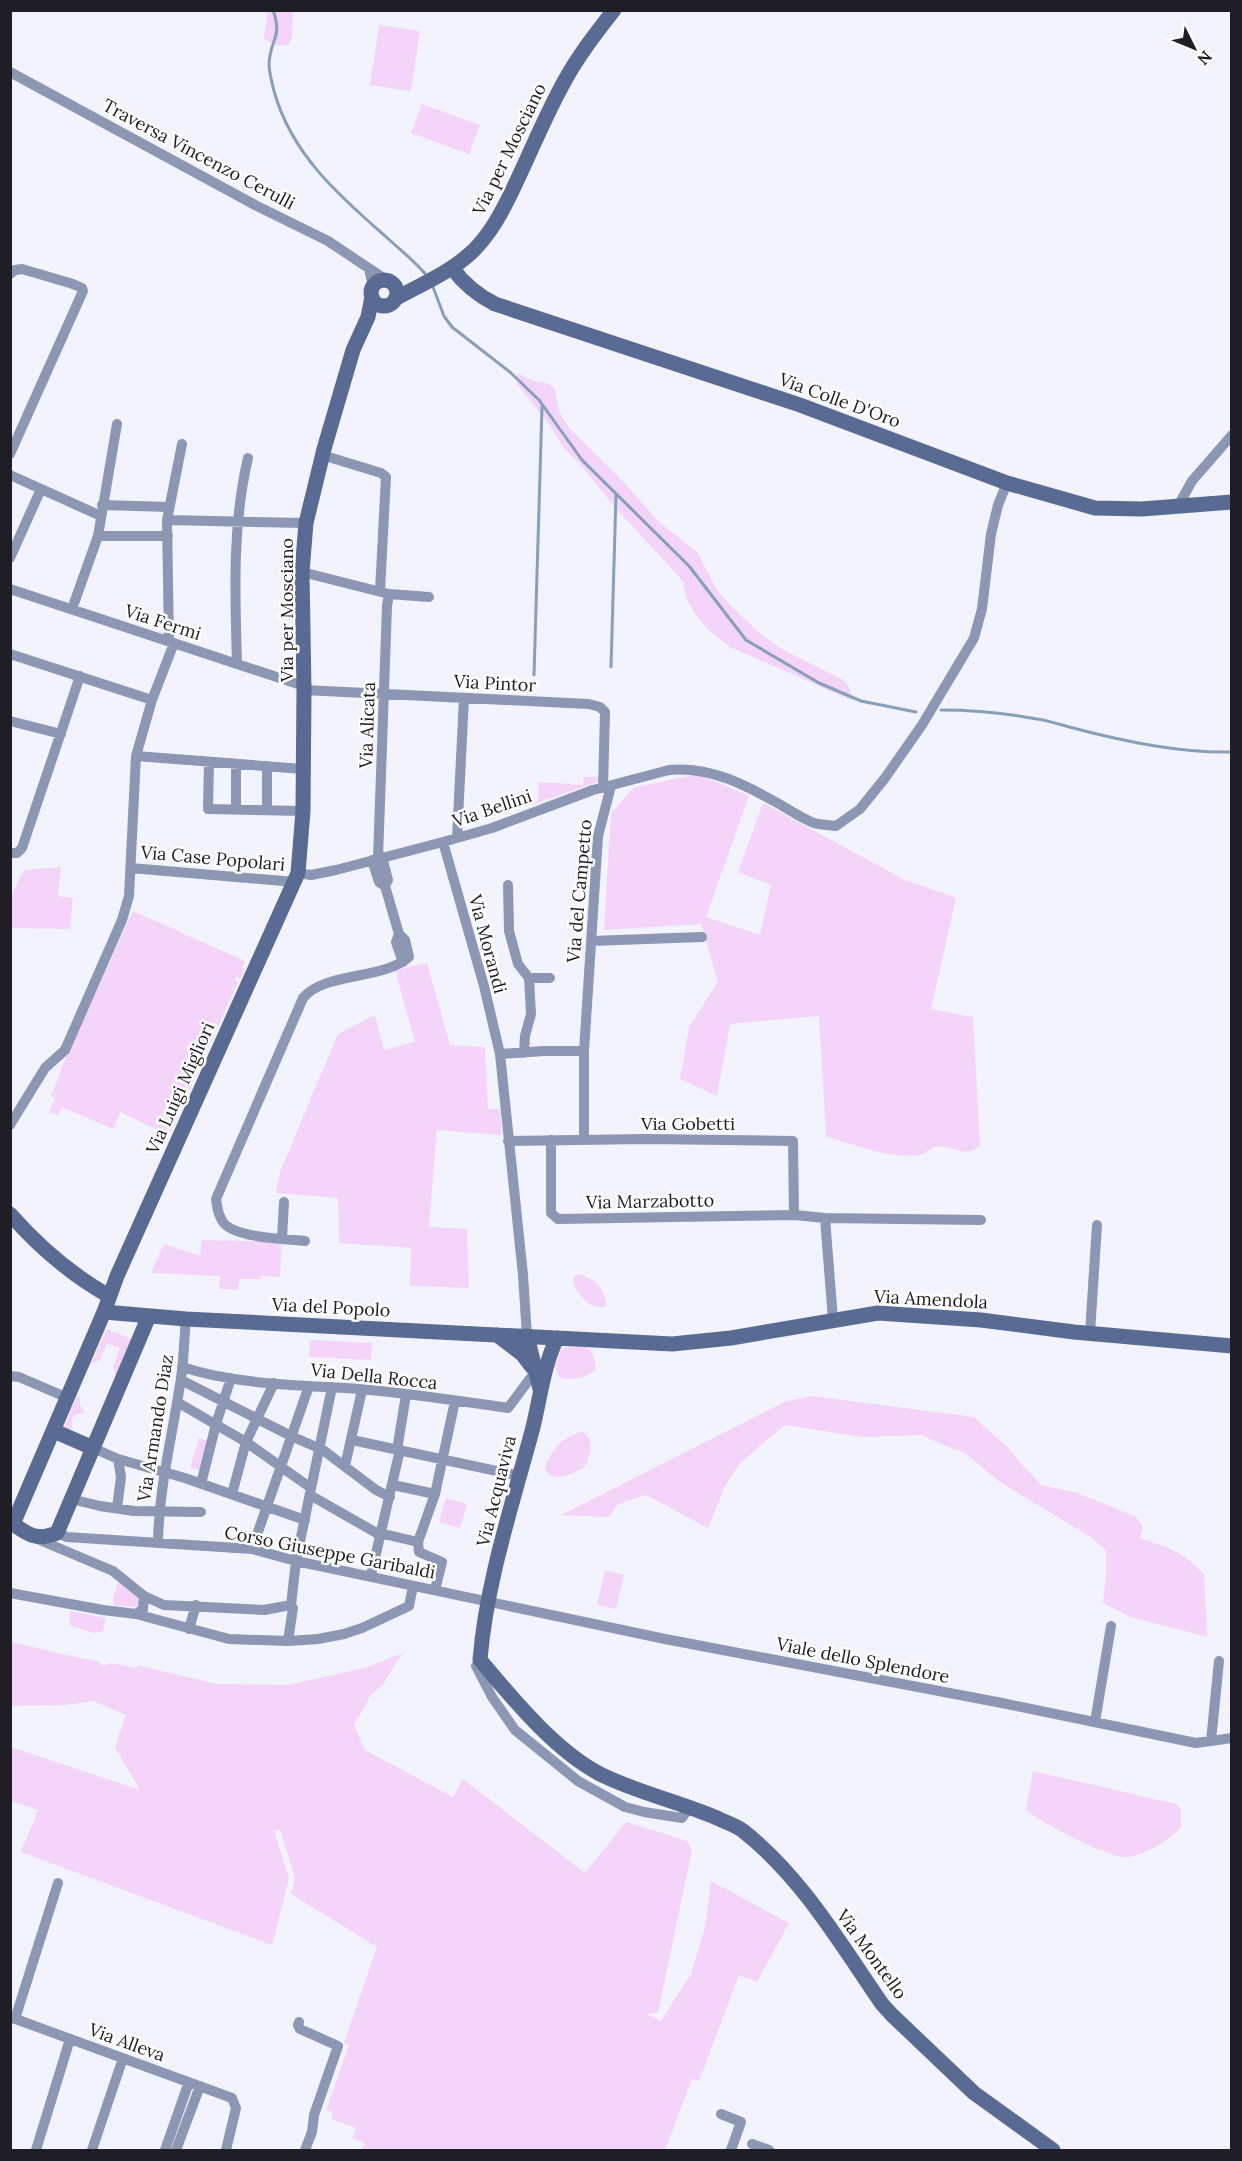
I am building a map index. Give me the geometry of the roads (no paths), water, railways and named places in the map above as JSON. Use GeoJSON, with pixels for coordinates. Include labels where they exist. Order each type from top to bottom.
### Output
{"type":"FeatureCollection","features":[{"type":"Feature","properties":{"kind":"main road","name":"Via per Mosciano"},"geometry":{"type":"LineString","coordinates":[[296,878],[303,811],[302,572],[306,523],[322,455],[353,350],[368,317],[384,292],[421,286],[452,268],[474,250],[498,220],[564,82],[583,51],[614,10]]}},
{"type":"Feature","properties":{"kind":"main road","name":"Via Colle D'Oro"},"geometry":{"type":"LineString","coordinates":[[452,268],[480,297],[495,304],[800,405],[1007,483],[1095,508],[1142,509],[1232,502]]}},
{"type":"Feature","properties":{"kind":"main road","name":"Via Luigi Migliori"},"geometry":{"type":"LineString","coordinates":[[12,1524],[54,1431],[109,1296],[296,878]]}},
{"type":"Feature","properties":{"kind":"main road"},"geometry":{"type":"LineString","coordinates":[[10,1214],[44,1250],[109,1296]]}},
{"type":"Feature","properties":{"kind":"main road","name":"Via del Popolo"},"geometry":{"type":"LineString","coordinates":[[104,1312],[186,1319],[557,1338]]}},
{"type":"Feature","properties":{"kind":"main road","name":"Via Amendola"},"geometry":{"type":"LineString","coordinates":[[557,1338],[672,1344],[731,1338],[878,1313],[981,1320],[1232,1346]]}},
{"type":"Feature","properties":{"kind":"main road"},"geometry":{"type":"LineString","coordinates":[[57,1533],[149,1316]]}},
{"type":"Feature","properties":{"kind":"main road"},"geometry":{"type":"LineString","coordinates":[[496,1335],[540,1371]]}},
{"type":"Feature","properties":{"kind":"main road","name":"Via Acquaviva"},"geometry":{"type":"LineString","coordinates":[[489,1601],[541,1391],[540,1371],[545,1353],[534,1337]]}},
{"type":"Feature","properties":{"kind":"main road","name":"Via Acquaviva"},"geometry":{"type":"LineString","coordinates":[[540,1371],[557,1338]]}},
{"type":"Feature","properties":{"kind":"main road"},"geometry":{"type":"LineString","coordinates":[[54,1431],[93,1448]]}},
{"type":"Feature","properties":{"kind":"main road"},"geometry":{"type":"LineString","coordinates":[[12,1524],[57,1533]]}},
{"type":"Feature","properties":{"kind":"main road"},"geometry":{"type":"LineString","coordinates":[[12,1524],[31,1536],[40,1537],[57,1533]]}},
{"type":"Feature","properties":{"kind":"main road"},"geometry":{"type":"LineString","coordinates":[[480,1660],[489,1601]]}},
{"type":"Feature","properties":{"kind":"main road","name":"Via Montello"},"geometry":{"type":"LineString","coordinates":[[480,1660],[517,1704],[580,1763],[612,1779],[690,1806],[740,1828],[779,1864],[807,1896],[892,2015],[974,2093],[1053,2151]]}},
{"type":"Feature","properties":{"kind":"street","name":"Traversa Vincenzo Cerulli"},"geometry":{"type":"LineString","coordinates":[[10,72],[257,206],[328,241],[369,269],[384,292]]}},
{"type":"Feature","properties":{"kind":"street"},"geometry":{"type":"LineString","coordinates":[[10,274],[22,269],[73,284],[82,288],[83,291],[10,454]]}},
{"type":"Feature","properties":{"kind":"street"},"geometry":{"type":"LineString","coordinates":[[72,609],[98,536],[117,424]]}},
{"type":"Feature","properties":{"kind":"street"},"geometry":{"type":"LineString","coordinates":[[1178,506],[1192,481],[1232,435]]}},
{"type":"Feature","properties":{"kind":"street"},"geometry":{"type":"LineString","coordinates":[[172,642],[167,520],[182,444]]}},
{"type":"Feature","properties":{"kind":"street","name":"Via Alicata"},"geometry":{"type":"LineString","coordinates":[[282,1239],[234,1231],[224,1224],[218,1213],[216,1199],[303,998],[314,988],[390,968],[403,962],[396,942],[399,934],[385,886],[388,880],[377,858],[385,694],[386,477],[381,473],[322,455]]}},
{"type":"Feature","properties":{"kind":"street"},"geometry":{"type":"LineString","coordinates":[[237,664],[234,590],[237,523],[249,458]]}},
{"type":"Feature","properties":{"kind":"street"},"geometry":{"type":"LineString","coordinates":[[10,475],[101,511],[169,507]]}},
{"type":"Feature","properties":{"kind":"street"},"geometry":{"type":"LineString","coordinates":[[607,787],[669,770],[690,769],[725,777],[813,823],[837,826],[860,808],[885,778],[922,725],[974,638],[982,609],[991,534],[998,505],[1007,483]]}},
{"type":"Feature","properties":{"kind":"street"},"geometry":{"type":"LineString","coordinates":[[10,558],[41,489]]}},
{"type":"Feature","properties":{"kind":"street"},"geometry":{"type":"LineString","coordinates":[[167,520],[306,523]]}},
{"type":"Feature","properties":{"kind":"street"},"geometry":{"type":"LineString","coordinates":[[98,536],[168,536]]}},
{"type":"Feature","properties":{"kind":"street"},"geometry":{"type":"LineString","coordinates":[[302,572],[385,592],[429,597]]}},
{"type":"Feature","properties":{"kind":"street","name":"Via Fermi"},"geometry":{"type":"LineString","coordinates":[[10,589],[304,688]]}},
{"type":"Feature","properties":{"kind":"street","name":"Via Case Popolari"},"geometry":{"type":"LineString","coordinates":[[172,642],[136,756],[130,868],[296,878]]}},
{"type":"Feature","properties":{"kind":"street"},"geometry":{"type":"LineString","coordinates":[[10,654],[152,700]]}},
{"type":"Feature","properties":{"kind":"street"},"geometry":{"type":"LineString","coordinates":[[15,853],[61,734],[80,676]]}},
{"type":"Feature","properties":{"kind":"street","name":"Via Pintor"},"geometry":{"type":"LineString","coordinates":[[304,688],[600,707],[605,712],[607,787]]}},
{"type":"Feature","properties":{"kind":"street"},"geometry":{"type":"LineString","coordinates":[[457,838],[464,698]]}},
{"type":"Feature","properties":{"kind":"street"},"geometry":{"type":"LineString","coordinates":[[10,721],[61,734]]}},
{"type":"Feature","properties":{"kind":"street"},"geometry":{"type":"LineString","coordinates":[[136,756],[303,769]]}},
{"type":"Feature","properties":{"kind":"street"},"geometry":{"type":"LineString","coordinates":[[209,762],[208,808],[303,811]]}},
{"type":"Feature","properties":{"kind":"street"},"geometry":{"type":"LineString","coordinates":[[236,764],[237,809]]}},
{"type":"Feature","properties":{"kind":"street"},"geometry":{"type":"LineString","coordinates":[[267,766],[267,809]]}},
{"type":"Feature","properties":{"kind":"street","name":"Via Bellini"},"geometry":{"type":"LineString","coordinates":[[296,878],[319,874],[492,828],[607,787]]}},
{"type":"Feature","properties":{"kind":"street","name":"Via del Campetto"},"geometry":{"type":"LineString","coordinates":[[584,1140],[584,1051],[591,941],[598,836],[607,787]]}},
{"type":"Feature","properties":{"kind":"street","name":"Via Morandi"},"geometry":{"type":"LineString","coordinates":[[443,842],[484,986],[500,1054]]}},
{"type":"Feature","properties":{"kind":"street"},"geometry":{"type":"LineString","coordinates":[[10,1125],[45,1068],[65,1050],[122,920],[129,896],[130,868]]}},
{"type":"Feature","properties":{"kind":"street"},"geometry":{"type":"LineString","coordinates":[[508,885],[509,931],[518,964],[530,978],[531,1014],[525,1036],[525,1053]]}},
{"type":"Feature","properties":{"kind":"street"},"geometry":{"type":"LineString","coordinates":[[591,941],[702,937]]}},
{"type":"Feature","properties":{"kind":"street"},"geometry":{"type":"LineString","coordinates":[[530,978],[550,978]]}},
{"type":"Feature","properties":{"kind":"street"},"geometry":{"type":"LineString","coordinates":[[534,1337],[523,1275],[500,1054],[584,1051]]}},
{"type":"Feature","properties":{"kind":"street","name":"Via Marzabotto"},"geometry":{"type":"LineString","coordinates":[[551,1140],[550,1213],[558,1219],[794,1215],[825,1218],[981,1220]]}},
{"type":"Feature","properties":{"kind":"street","name":"Via Gobetti"},"geometry":{"type":"LineString","coordinates":[[508,1141],[793,1141],[794,1215]]}},
{"type":"Feature","properties":{"kind":"street"},"geometry":{"type":"LineString","coordinates":[[284,1202],[282,1239],[305,1241]]}},
{"type":"Feature","properties":{"kind":"street"},"geometry":{"type":"LineString","coordinates":[[825,1218],[833,1320]]}},
{"type":"Feature","properties":{"kind":"street"},"geometry":{"type":"LineString","coordinates":[[1090,1333],[1097,1225]]}},
{"type":"Feature","properties":{"kind":"street","name":"Via Armando Diaz"},"geometry":{"type":"LineString","coordinates":[[158,1542],[164,1472],[177,1402],[186,1319]]}},
{"type":"Feature","properties":{"kind":"street","name":"Via Della Rocca"},"geometry":{"type":"LineString","coordinates":[[182,1367],[211,1375],[274,1383],[362,1390],[508,1408],[540,1371]]}},
{"type":"Feature","properties":{"kind":"street"},"geometry":{"type":"LineString","coordinates":[[10,1376],[19,1377],[68,1398]]}},
{"type":"Feature","properties":{"kind":"street"},"geometry":{"type":"LineString","coordinates":[[201,1484],[231,1377]]}},
{"type":"Feature","properties":{"kind":"street"},"geometry":{"type":"LineString","coordinates":[[180,1380],[319,1448],[376,1490],[390,1497]]}},
{"type":"Feature","properties":{"kind":"street"},"geometry":{"type":"LineString","coordinates":[[231,1494],[246,1442],[274,1383]]}},
{"type":"Feature","properties":{"kind":"street"},"geometry":{"type":"LineString","coordinates":[[252,1549],[309,1386]]}},
{"type":"Feature","properties":{"kind":"street"},"geometry":{"type":"LineString","coordinates":[[288,1641],[296,1561],[332,1387]]}},
{"type":"Feature","properties":{"kind":"street"},"geometry":{"type":"LineString","coordinates":[[345,1467],[362,1390]]}},
{"type":"Feature","properties":{"kind":"street"},"geometry":{"type":"LineString","coordinates":[[371,1575],[393,1485],[406,1395]]}},
{"type":"Feature","properties":{"kind":"street"},"geometry":{"type":"LineString","coordinates":[[435,1590],[442,1562],[419,1552],[418,1542],[435,1494],[455,1401]]}},
{"type":"Feature","properties":{"kind":"street"},"geometry":{"type":"LineString","coordinates":[[177,1402],[246,1442],[311,1492],[380,1535],[418,1542]]}},
{"type":"Feature","properties":{"kind":"street"},"geometry":{"type":"LineString","coordinates":[[352,1440],[520,1476]]}},
{"type":"Feature","properties":{"kind":"street"},"geometry":{"type":"LineString","coordinates":[[93,1448],[118,1459],[201,1484],[305,1520]]}},
{"type":"Feature","properties":{"kind":"street"},"geometry":{"type":"LineString","coordinates":[[117,1508],[121,1478],[118,1459]]}},
{"type":"Feature","properties":{"kind":"street"},"geometry":{"type":"LineString","coordinates":[[393,1485],[435,1494]]}},
{"type":"Feature","properties":{"kind":"street"},"geometry":{"type":"LineString","coordinates":[[71,1499],[117,1508],[159,1512],[201,1512]]}},
{"type":"Feature","properties":{"kind":"street"},"geometry":{"type":"LineString","coordinates":[[57,1533],[63,1545],[76,1556]]}},
{"type":"Feature","properties":{"kind":"street","name":"Corso Giuseppe Garibaldi"},"geometry":{"type":"LineString","coordinates":[[57,1533],[67,1537],[252,1549],[296,1561],[489,1601]]}},
{"type":"Feature","properties":{"kind":"street"},"geometry":{"type":"LineString","coordinates":[[31,1536],[112,1571],[144,1596],[164,1605],[264,1610],[291,1605]]}},
{"type":"Feature","properties":{"kind":"street"},"geometry":{"type":"LineString","coordinates":[[10,1593],[136,1614],[229,1639],[288,1641],[318,1639],[362,1628],[409,1606],[414,1586]]}},
{"type":"Feature","properties":{"kind":"street"},"geometry":{"type":"LineString","coordinates":[[136,1614],[143,1610],[144,1596]]}},
{"type":"Feature","properties":{"kind":"street","name":"Viale dello Splendore"},"geometry":{"type":"LineString","coordinates":[[489,1601],[675,1641],[1196,1743],[1232,1738]]}},
{"type":"Feature","properties":{"kind":"street"},"geometry":{"type":"LineString","coordinates":[[189,1629],[196,1605]]}},
{"type":"Feature","properties":{"kind":"street"},"geometry":{"type":"LineString","coordinates":[[1095,1722],[1110,1626]]}},
{"type":"Feature","properties":{"kind":"street"},"geometry":{"type":"LineString","coordinates":[[480,1660],[476,1666],[492,1697],[514,1730],[578,1781],[625,1807],[644,1812],[682,1818],[690,1806]]}},
{"type":"Feature","properties":{"kind":"street"},"geometry":{"type":"LineString","coordinates":[[1211,1741],[1219,1661]]}},
{"type":"Feature","properties":{"kind":"street"},"geometry":{"type":"LineString","coordinates":[[12,2018],[58,1883]]}},
{"type":"Feature","properties":{"kind":"street","name":"Via Alleva"},"geometry":{"type":"LineString","coordinates":[[12,2018],[232,2098],[236,2108],[226,2151]]}},
{"type":"Feature","properties":{"kind":"street"},"geometry":{"type":"LineString","coordinates":[[299,2022],[300,2029],[338,2046],[314,2115],[312,2133],[305,2151]]}},
{"type":"Feature","properties":{"kind":"street"},"geometry":{"type":"LineString","coordinates":[[36,2151],[70,2039]]}},
{"type":"Feature","properties":{"kind":"street"},"geometry":{"type":"LineString","coordinates":[[92,2151],[123,2058]]}},
{"type":"Feature","properties":{"kind":"street"},"geometry":{"type":"LineString","coordinates":[[165,2151],[194,2084]]}},
{"type":"Feature","properties":{"kind":"street"},"geometry":{"type":"LineString","coordinates":[[176,2151],[194,2084]]}},
{"type":"Feature","properties":{"kind":"street"},"geometry":{"type":"LineString","coordinates":[[721,2114],[741,2122],[732,2151]]}},
{"type":"Feature","properties":{"kind":"street"},"geometry":{"type":"LineString","coordinates":[[752,2144],[769,2151]]}},
{"type":"Feature","properties":{"kind":"waterway"},"geometry":{"type":"LineString","coordinates":[[273,10],[277,27],[269,64],[274,91],[292,134],[304,153],[333,188],[427,276]]}},
{"type":"Feature","properties":{"kind":"waterway"},"geometry":{"type":"LineString","coordinates":[[433,287],[444,316],[452,327],[511,373],[539,400],[582,460],[689,566],[746,640],[819,683],[861,701],[916,712]]}},
{"type":"Feature","properties":{"kind":"waterway"},"geometry":{"type":"LineString","coordinates":[[534,675],[542,407]]}},
{"type":"Feature","properties":{"kind":"waterway"},"geometry":{"type":"LineString","coordinates":[[611,667],[616,495]]}},
{"type":"Feature","properties":{"kind":"waterway"},"geometry":{"type":"LineString","coordinates":[[941,710],[1013,715],[1154,746],[1193,751],[1232,752]]}}]}
